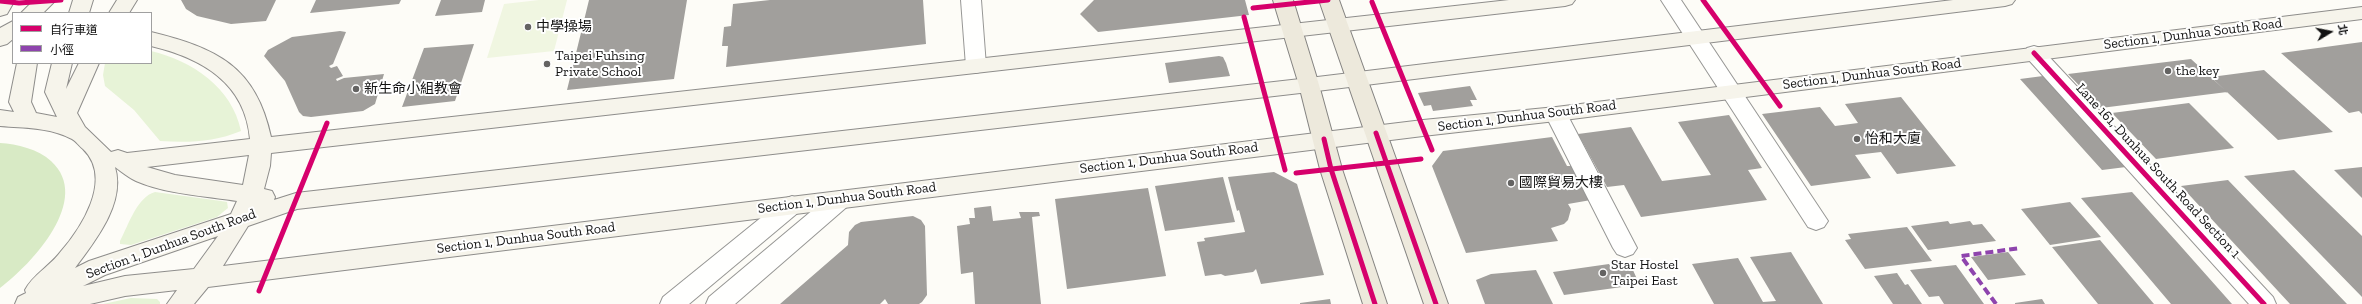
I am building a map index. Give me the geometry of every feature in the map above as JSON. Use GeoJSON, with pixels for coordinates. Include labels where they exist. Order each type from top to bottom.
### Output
{"type":"FeatureCollection","features":[{"type":"Feature","properties":{"kind":"main road"},"geometry":{"type":"LineString","coordinates":[[0,10],[5,0]]}},
{"type":"Feature","properties":{"kind":"main road"},"geometry":{"type":"LineString","coordinates":[[79,12],[83,0]]}},
{"type":"Feature","properties":{"kind":"main road"},"geometry":{"type":"LineString","coordinates":[[120,12],[127,0]]}},
{"type":"Feature","properties":{"kind":"main road"},"geometry":{"type":"LineString","coordinates":[[1283,0],[1310,85],[1331,169],[1375,304]]}},
{"type":"Feature","properties":{"kind":"main road"},"geometry":{"type":"LineString","coordinates":[[1329,0],[1436,304]]}},
{"type":"Feature","properties":{"kind":"main road"},"geometry":{"type":"LineString","coordinates":[[126,162],[1565,0]]}},
{"type":"Feature","properties":{"kind":"main road","name":"Section 1, Dunhua South Road"},"geometry":{"type":"LineString","coordinates":[[27,304],[97,268],[241,218],[296,201],[1310,85],[2005,0]]}},
{"type":"Feature","properties":{"kind":"main road","name":"Section 1, Dunhua South Road"},"geometry":{"type":"LineString","coordinates":[[49,304],[125,286],[203,278],[1324,139],[1556,114],[2362,13]]}},
{"type":"Feature","properties":{"kind":"main road"},"geometry":{"type":"LineString","coordinates":[[152,39],[188,47],[218,63],[233,76],[245,90],[254,107],[259,126],[261,146],[258,170],[251,195],[241,218],[203,278],[179,304]]}},
{"type":"Feature","properties":{"kind":"main road"},"geometry":{"type":"LineString","coordinates":[[27,64],[20,102],[27,117]]}},
{"type":"Feature","properties":{"kind":"main road"},"geometry":{"type":"LineString","coordinates":[[20,304],[54,276],[86,238],[104,203],[107,172],[97,147],[71,121],[57,101],[54,85],[62,64]]}},
{"type":"Feature","properties":{"kind":"main road"},"geometry":{"type":"LineString","coordinates":[[71,121],[89,64]]}},
{"type":"Feature","properties":{"kind":"main road"},"geometry":{"type":"LineString","coordinates":[[0,118],[27,117],[45,120],[71,121]]}},
{"type":"Feature","properties":{"kind":"main road","name":"Section 1, Dunhua South Road"},"geometry":{"type":"LineString","coordinates":[[97,147],[126,162],[143,175],[175,183],[296,201]]}},
{"type":"Feature","properties":{"kind":"street"},"geometry":{"type":"LineString","coordinates":[[971,0],[976,66]]}},
{"type":"Feature","properties":{"kind":"street"},"geometry":{"type":"LineString","coordinates":[[1671,0],[1816,221]]}},
{"type":"Feature","properties":{"kind":"street","name":"Lane 161, Dunhua South Road Section 1"},"geometry":{"type":"LineString","coordinates":[[2034,53],[2264,304]]}},
{"type":"Feature","properties":{"kind":"street"},"geometry":{"type":"LineString","coordinates":[[1556,114],[1625,248]]}},
{"type":"Feature","properties":{"kind":"street"},"geometry":{"type":"LineString","coordinates":[[718,304],[841,199]]}},
{"type":"Feature","properties":{"kind":"street"},"geometry":{"type":"LineString","coordinates":[[672,304],[792,205]]}},
{"type":"Feature","properties":{"kind":"green space","name":"中學操場"},"geometry":{"type":"Polygon","coordinates":[[[539,0],[567,0],[554,51],[487,58],[504,4],[539,0]]]}},
{"type":"Feature","properties":{"kind":"green space"},"geometry":{"type":"Polygon","coordinates":[[[152,51],[181,62],[208,78],[219,89],[229,101],[236,115],[241,131],[211,140],[181,142],[160,141],[134,110],[105,86],[103,75],[105,64],[152,64],[152,51]]]}},
{"type":"Feature","properties":{"kind":"green space"},"geometry":{"type":"Polygon","coordinates":[[[0,143],[34,150],[46,157],[51,161],[62,176],[65,194],[62,212],[53,230],[27,263],[0,288],[0,143]]]}},
{"type":"Feature","properties":{"kind":"green space"},"geometry":{"type":"Polygon","coordinates":[[[155,192],[227,202],[228,208],[217,217],[131,245],[120,244],[130,219],[138,205],[143,199],[155,192]]]}},
{"type":"Feature","properties":{"kind":"green space"},"geometry":{"type":"Polygon","coordinates":[[[131,298],[157,299],[160,304],[103,304],[131,298]]]}},
{"type":"Feature","properties":{"kind":"building"},"geometry":{"type":"Polygon","coordinates":[[[181,0],[276,0],[266,21],[231,24],[197,16],[186,9],[181,0]]]}},
{"type":"Feature","properties":{"kind":"building"},"geometry":{"type":"Polygon","coordinates":[[[316,0],[401,0],[399,4],[310,13],[316,0]]]}},
{"type":"Feature","properties":{"kind":"building"},"geometry":{"type":"Polygon","coordinates":[[[441,0],[485,0],[482,12],[435,16],[441,0]]]}},
{"type":"Feature","properties":{"kind":"building"},"geometry":{"type":"Polygon","coordinates":[[[589,0],[687,0],[674,79],[567,90],[589,0]]]}},
{"type":"Feature","properties":{"kind":"building"},"geometry":{"type":"Polygon","coordinates":[[[770,0],[923,0],[926,44],[726,67],[728,46],[722,46],[724,27],[731,26],[733,4],[770,0]]]}},
{"type":"Feature","properties":{"kind":"building"},"geometry":{"type":"Polygon","coordinates":[[[1094,0],[1245,0],[1249,15],[1098,32],[1080,14],[1094,0]]]}},
{"type":"Feature","properties":{"kind":"building"},"geometry":{"type":"Polygon","coordinates":[[[340,31],[346,32],[333,64],[329,66],[331,68],[337,66],[343,76],[336,79],[337,81],[344,78],[384,74],[375,104],[363,111],[311,117],[303,116],[299,112],[285,81],[264,56],[268,50],[292,37],[340,31]]]}},
{"type":"Feature","properties":{"kind":"building"},"geometry":{"type":"Polygon","coordinates":[[[2362,42],[2362,114],[2359,111],[2349,113],[2281,53],[2362,42]]]}},
{"type":"Feature","properties":{"kind":"building"},"geometry":{"type":"Polygon","coordinates":[[[474,44],[455,101],[402,107],[424,48],[474,44]]]}},
{"type":"Feature","properties":{"kind":"building"},"geometry":{"type":"Polygon","coordinates":[[[1219,56],[1223,57],[1230,76],[1169,83],[1165,63],[1219,56]]]}},
{"type":"Feature","properties":{"kind":"building"},"geometry":{"type":"Polygon","coordinates":[[[2191,59],[2227,92],[2101,108],[2068,74],[2191,59]]]}},
{"type":"Feature","properties":{"kind":"building"},"geometry":{"type":"Polygon","coordinates":[[[2264,70],[2333,132],[2278,140],[2211,77],[2264,70]]]}},
{"type":"Feature","properties":{"kind":"building"},"geometry":{"type":"Polygon","coordinates":[[[2043,76],[2126,167],[2102,170],[2020,79],[2043,76]]]}},
{"type":"Feature","properties":{"kind":"building"},"geometry":{"type":"Polygon","coordinates":[[[1470,86],[1477,100],[1470,100],[1473,106],[1433,111],[1431,105],[1424,106],[1418,93],[1470,86]]]}},
{"type":"Feature","properties":{"kind":"building","name":"怡和大廈"},"geometry":{"type":"Polygon","coordinates":[[[1901,97],[1956,166],[1897,174],[1881,152],[1855,155],[1871,178],[1811,186],[1762,114],[1820,107],[1835,126],[1858,123],[1845,104],[1901,97]]]}},
{"type":"Feature","properties":{"kind":"building"},"geometry":{"type":"Polygon","coordinates":[[[2189,103],[2234,148],[2156,159],[2112,113],[2189,103]]]}},
{"type":"Feature","properties":{"kind":"building"},"geometry":{"type":"Polygon","coordinates":[[[1729,115],[1762,168],[1748,170],[1767,200],[1641,217],[1624,185],[1607,187],[1578,134],[1631,127],[1662,181],[1711,175],[1678,122],[1729,115]]]}},
{"type":"Feature","properties":{"kind":"building","name":"國際貿易大樓"},"geometry":{"type":"Polygon","coordinates":[[[1552,137],[1567,166],[1574,166],[1591,200],[1568,204],[1571,209],[1568,220],[1564,224],[1551,228],[1558,241],[1466,253],[1432,166],[1443,151],[1552,137]]]}},
{"type":"Feature","properties":{"kind":"building"},"geometry":{"type":"Polygon","coordinates":[[[2362,167],[2362,198],[2334,170],[2362,167]]]}},
{"type":"Feature","properties":{"kind":"building"},"geometry":{"type":"Polygon","coordinates":[[[2294,170],[2362,236],[2362,297],[2244,176],[2294,170]]]}},
{"type":"Feature","properties":{"kind":"building"},"geometry":{"type":"Polygon","coordinates":[[[1274,172],[1297,184],[1324,275],[1261,284],[1256,269],[1253,272],[1225,276],[1221,274],[1205,276],[1197,242],[1205,241],[1204,238],[1245,232],[1239,210],[1237,211],[1228,177],[1274,172]]]}},
{"type":"Feature","properties":{"kind":"building"},"geometry":{"type":"Polygon","coordinates":[[[1223,177],[1235,222],[1165,231],[1155,186],[1223,177]]]}},
{"type":"Feature","properties":{"kind":"building"},"geometry":{"type":"Polygon","coordinates":[[[2228,180],[2347,304],[2290,304],[2181,186],[2228,180]]]}},
{"type":"Feature","properties":{"kind":"building"},"geometry":{"type":"Polygon","coordinates":[[[1148,188],[1166,276],[1067,289],[1055,199],[1148,188]]]}},
{"type":"Feature","properties":{"kind":"building"},"geometry":{"type":"Polygon","coordinates":[[[2132,192],[2232,304],[2171,304],[2081,198],[2132,192]]]}},
{"type":"Feature","properties":{"kind":"building"},"geometry":{"type":"Polygon","coordinates":[[[2070,202],[2101,237],[2050,245],[2021,209],[2070,202]]]}},
{"type":"Feature","properties":{"kind":"building"},"geometry":{"type":"Polygon","coordinates":[[[991,206],[993,221],[1021,218],[1019,212],[1039,212],[1040,216],[1032,217],[1041,304],[975,304],[973,272],[961,274],[957,226],[970,224],[969,218],[975,218],[974,208],[991,206]]]}},
{"type":"Feature","properties":{"kind":"building"},"geometry":{"type":"Polygon","coordinates":[[[913,216],[921,220],[925,226],[927,295],[919,304],[888,304],[885,299],[880,304],[780,304],[848,245],[849,232],[855,225],[861,222],[913,216]]]}},
{"type":"Feature","properties":{"kind":"building"},"geometry":{"type":"Polygon","coordinates":[[[1948,221],[1950,224],[1970,221],[1973,225],[1982,224],[1996,241],[1928,250],[1911,226],[1948,221]]]}},
{"type":"Feature","properties":{"kind":"building"},"geometry":{"type":"Polygon","coordinates":[[[1907,227],[1932,261],[1865,269],[1845,240],[1851,239],[1848,234],[1907,227]]]}},
{"type":"Feature","properties":{"kind":"building"},"geometry":{"type":"Polygon","coordinates":[[[2100,240],[2154,304],[2098,304],[2052,247],[2100,240]]]}},
{"type":"Feature","properties":{"kind":"building"},"geometry":{"type":"Polygon","coordinates":[[[1791,252],[1823,304],[1714,304],[1692,264],[1738,258],[1763,302],[1776,301],[1750,257],[1791,252]]]}},
{"type":"Feature","properties":{"kind":"building"},"geometry":{"type":"Polygon","coordinates":[[[2008,252],[2026,275],[1988,280],[1971,257],[2008,252]]]}},
{"type":"Feature","properties":{"kind":"building"},"geometry":{"type":"Polygon","coordinates":[[[1609,264],[1613,271],[1632,268],[1637,279],[1632,283],[1621,285],[1622,287],[1564,295],[1553,272],[1609,264]]]}},
{"type":"Feature","properties":{"kind":"building"},"geometry":{"type":"Polygon","coordinates":[[[1956,265],[1984,304],[1944,304],[1939,296],[1929,297],[1910,270],[1956,265]]]}},
{"type":"Feature","properties":{"kind":"building"},"geometry":{"type":"Polygon","coordinates":[[[1536,270],[1553,304],[1485,304],[1476,280],[1491,274],[1536,270]]]}},
{"type":"Feature","properties":{"kind":"building"},"geometry":{"type":"Polygon","coordinates":[[[1897,273],[1905,285],[1908,284],[1922,304],[1893,304],[1874,276],[1897,273]]]}},
{"type":"Feature","properties":{"kind":"building"},"geometry":{"type":"Polygon","coordinates":[[[1330,299],[1331,304],[1300,304],[1300,303],[1330,299]]]}},
{"type":"Feature","properties":{"kind":"building"},"geometry":{"type":"Polygon","coordinates":[[[2042,299],[2045,304],[2015,304],[2015,303],[2042,299]]]}},
{"type":"Feature","properties":{"kind":"marked path"},"geometry":{"type":"LineString","coordinates":[[1996,304],[1961,256],[2021,248]]}},
{"type":"Feature","properties":{"kind":"cycle path"},"geometry":{"type":"LineString","coordinates":[[0,1],[19,3],[61,0]]}},
{"type":"Feature","properties":{"kind":"cycle path"},"geometry":{"type":"LineString","coordinates":[[1253,8],[1328,0]]}},
{"type":"Feature","properties":{"kind":"cycle path"},"geometry":{"type":"LineString","coordinates":[[1703,0],[1780,106]]}},
{"type":"Feature","properties":{"kind":"cycle path"},"geometry":{"type":"LineString","coordinates":[[1372,2],[1432,150]]}},
{"type":"Feature","properties":{"kind":"cycle path"},"geometry":{"type":"LineString","coordinates":[[1244,17],[1285,170]]}},
{"type":"Feature","properties":{"kind":"cycle path"},"geometry":{"type":"LineString","coordinates":[[2034,53],[2264,304]]}},
{"type":"Feature","properties":{"kind":"cycle path"},"geometry":{"type":"LineString","coordinates":[[259,291],[327,123]]}},
{"type":"Feature","properties":{"kind":"cycle path"},"geometry":{"type":"LineString","coordinates":[[1376,133],[1436,304]]}},
{"type":"Feature","properties":{"kind":"cycle path"},"geometry":{"type":"LineString","coordinates":[[1324,139],[1331,169],[1375,304]]}},
{"type":"Feature","properties":{"kind":"cycle path"},"geometry":{"type":"LineString","coordinates":[[1296,173],[1421,159]]}},
{"type":"Feature","properties":{"kind":"place","name":"中學操場"},"geometry":{"type":"Point","coordinates":[528,27]}},
{"type":"Feature","properties":{"kind":"place","name":"Taipei Fuhsing Private School"},"geometry":{"type":"Point","coordinates":[547,64]}},
{"type":"Feature","properties":{"kind":"place","name":"the key"},"geometry":{"type":"Point","coordinates":[2168,71]}},
{"type":"Feature","properties":{"kind":"place","name":"新生命小組教會"},"geometry":{"type":"Point","coordinates":[356,89]}},
{"type":"Feature","properties":{"kind":"place","name":"怡和大廈"},"geometry":{"type":"Point","coordinates":[1857,139]}},
{"type":"Feature","properties":{"kind":"place","name":"國際貿易大樓"},"geometry":{"type":"Point","coordinates":[1511,183]}},
{"type":"Feature","properties":{"kind":"place","name":"Star Hostel Taipei East"},"geometry":{"type":"Point","coordinates":[1603,273]}}]}
